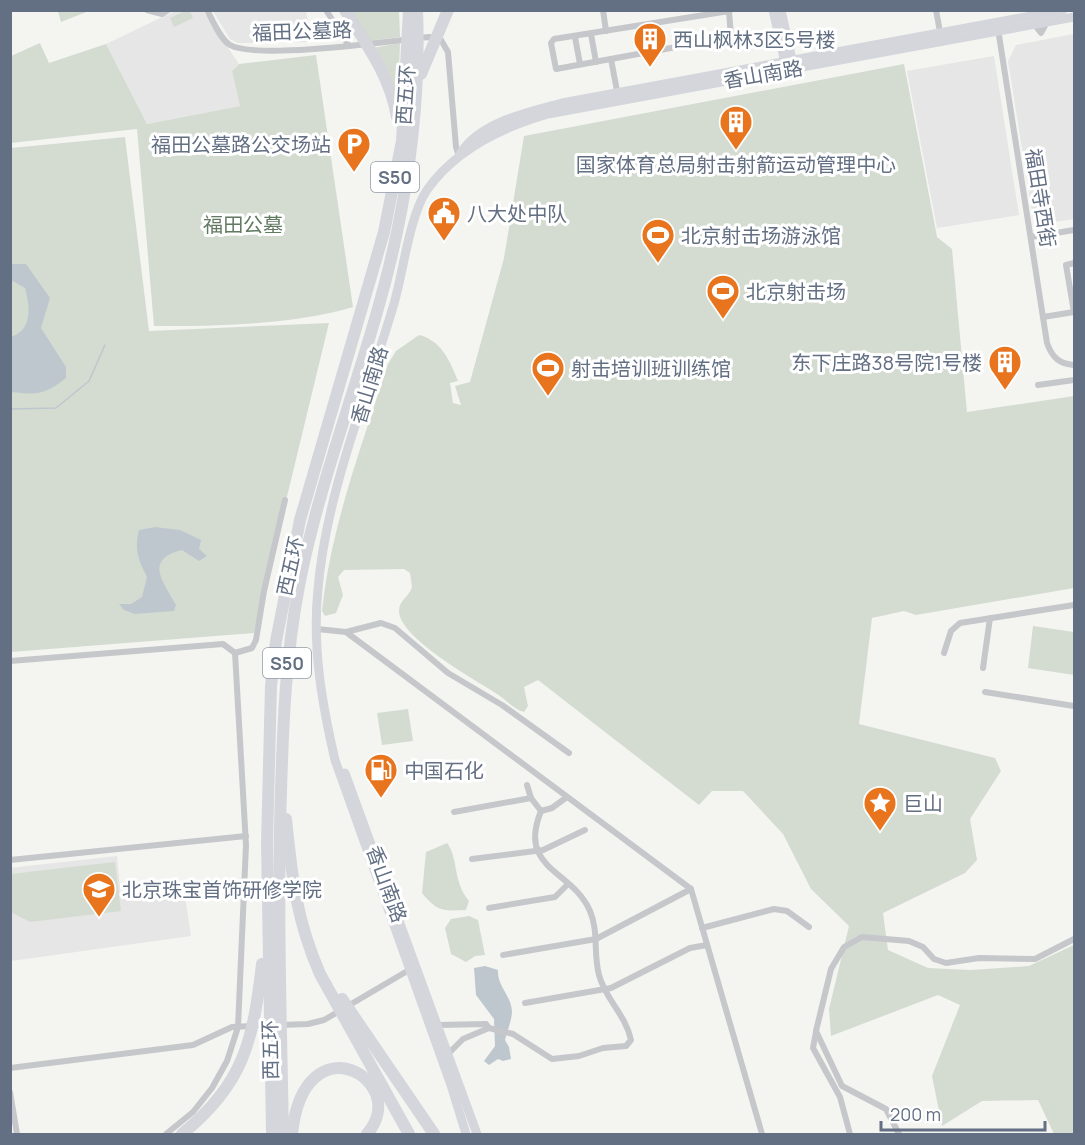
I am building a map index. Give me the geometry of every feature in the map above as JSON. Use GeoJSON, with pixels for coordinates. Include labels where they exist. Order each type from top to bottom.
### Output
{"type":"FeatureCollection","features":[{"type":"Feature","properties":{"kind":"highway"},"geometry":{"type":"LineString","coordinates":[[345,10],[391,87],[402,141]]}},
{"type":"Feature","properties":{"kind":"highway","name":"西五环"},"geometry":{"type":"LineString","coordinates":[[283,1134],[267,913],[268,767],[271,686],[276,641],[300,520],[384,232],[402,141],[416,42],[409,10]]}},
{"type":"Feature","properties":{"kind":"highway","name":"西五环"},"geometry":{"type":"LineString","coordinates":[[272,1134],[284,687],[299,586],[312,523],[378,305],[396,234],[411,150],[417,86],[417,10]]}},
{"type":"Feature","properties":{"kind":"highway"},"geometry":{"type":"LineString","coordinates":[[416,42],[440,24],[448,10]]}},
{"type":"Feature","properties":{"kind":"highway"},"geometry":{"type":"LineString","coordinates":[[281,768],[293,892],[309,948],[351,1020],[434,1134]]}},
{"type":"Feature","properties":{"kind":"highway"},"geometry":{"type":"LineString","coordinates":[[182,1134],[205,1116],[239,1069],[256,1017],[267,913]]}},
{"type":"Feature","properties":{"kind":"highway"},"geometry":{"type":"LineString","coordinates":[[351,1020],[409,1134]]}},
{"type":"Feature","properties":{"kind":"highway"},"geometry":{"type":"LineString","coordinates":[[292,1134],[293,1120],[300,1096],[311,1079],[327,1070],[339,1067],[354,1070],[367,1079],[376,1094],[379,1112],[375,1126],[367,1134]]}},
{"type":"Feature","properties":{"kind":"main road"},"geometry":{"type":"LineString","coordinates":[[773,10],[789,65]]}},
{"type":"Feature","properties":{"kind":"main road"},"geometry":{"type":"LineString","coordinates":[[781,10],[789,65]]}},
{"type":"Feature","properties":{"kind":"main road","name":"香山南路"},"geometry":{"type":"LineString","coordinates":[[468,1134],[335,760],[320,686],[317,629],[318,588],[328,524],[389,322],[420,201],[441,173],[459,156],[508,128],[564,110],[997,26],[1058,11]]}},
{"type":"Feature","properties":{"kind":"main road","name":"香山南路"},"geometry":{"type":"LineString","coordinates":[[459,156],[466,144],[493,127],[529,112],[617,91],[789,65],[940,32],[1034,24],[1074,17]]}},
{"type":"Feature","properties":{"kind":"main road","name":"香山南路"},"geometry":{"type":"LineString","coordinates":[[317,629],[322,643],[335,744],[477,1134]]}},
{"type":"Feature","properties":{"kind":"street"},"geometry":{"type":"LineString","coordinates":[[147,10],[162,14],[168,10]]}},
{"type":"Feature","properties":{"kind":"street","name":"福田公墓路"},"geometry":{"type":"LineString","coordinates":[[207,10],[228,44],[248,51],[349,46],[429,37],[441,40],[448,52],[456,147],[459,156]]}},
{"type":"Feature","properties":{"kind":"street"},"geometry":{"type":"LineString","coordinates":[[326,10],[349,46]]}},
{"type":"Feature","properties":{"kind":"street"},"geometry":{"type":"LineString","coordinates":[[603,10],[606,31]]}},
{"type":"Feature","properties":{"kind":"street"},"geometry":{"type":"LineString","coordinates":[[936,10],[940,32]]}},
{"type":"Feature","properties":{"kind":"street"},"geometry":{"type":"LineString","coordinates":[[729,11],[731,15],[731,37],[556,69],[551,43],[554,39],[606,31],[729,11]]}},
{"type":"Feature","properties":{"kind":"street","name":"福田寺西街"},"geometry":{"type":"LineString","coordinates":[[997,26],[1043,317],[1051,352],[1064,364],[1074,365]]}},
{"type":"Feature","properties":{"kind":"street"},"geometry":{"type":"LineString","coordinates":[[591,34],[596,62]]}},
{"type":"Feature","properties":{"kind":"street"},"geometry":{"type":"LineString","coordinates":[[575,37],[580,64]]}},
{"type":"Feature","properties":{"kind":"street"},"geometry":{"type":"LineString","coordinates":[[611,59],[617,91]]}},
{"type":"Feature","properties":{"kind":"street"},"geometry":{"type":"LineString","coordinates":[[1031,237],[1074,231]]}},
{"type":"Feature","properties":{"kind":"street"},"geometry":{"type":"LineString","coordinates":[[1043,317],[1074,312],[1066,265],[1074,263]]}},
{"type":"Feature","properties":{"kind":"street"},"geometry":{"type":"LineString","coordinates":[[1038,385],[1074,380]]}},
{"type":"Feature","properties":{"kind":"street"},"geometry":{"type":"LineString","coordinates":[[235,653],[252,648],[256,640],[264,591],[285,500]]}},
{"type":"Feature","properties":{"kind":"street"},"geometry":{"type":"LineString","coordinates":[[945,653],[955,625],[1074,605]]}},
{"type":"Feature","properties":{"kind":"street"},"geometry":{"type":"LineString","coordinates":[[984,668],[990,618]]}},
{"type":"Feature","properties":{"kind":"street"},"geometry":{"type":"LineString","coordinates":[[317,629],[346,632],[381,623],[395,628],[448,673],[502,705],[569,753]]}},
{"type":"Feature","properties":{"kind":"street"},"geometry":{"type":"LineString","coordinates":[[346,632],[691,889],[762,1134]]}},
{"type":"Feature","properties":{"kind":"street"},"geometry":{"type":"LineString","coordinates":[[10,661],[224,644],[235,653],[246,836],[238,1027],[227,1061],[212,1089],[193,1112],[166,1134]]}},
{"type":"Feature","properties":{"kind":"street"},"geometry":{"type":"LineString","coordinates":[[985,692],[1074,706]]}},
{"type":"Feature","properties":{"kind":"street"},"geometry":{"type":"LineString","coordinates":[[527,785],[531,798],[541,811]]}},
{"type":"Feature","properties":{"kind":"street"},"geometry":{"type":"LineString","coordinates":[[541,811],[552,808],[567,797]]}},
{"type":"Feature","properties":{"kind":"street"},"geometry":{"type":"LineString","coordinates":[[454,812],[531,798]]}},
{"type":"Feature","properties":{"kind":"street"},"geometry":{"type":"LineString","coordinates":[[438,1025],[486,1024],[490,1028],[513,1034],[552,1059],[579,1056],[603,1048],[626,1046],[631,1040],[627,1025],[598,974],[596,939],[591,913],[581,893],[567,885],[537,851],[533,829],[541,811]]}},
{"type":"Feature","properties":{"kind":"street"},"geometry":{"type":"LineString","coordinates":[[472,859],[537,851],[585,830]]}},
{"type":"Feature","properties":{"kind":"street"},"geometry":{"type":"LineString","coordinates":[[10,860],[246,836]]}},
{"type":"Feature","properties":{"kind":"street"},"geometry":{"type":"LineString","coordinates":[[489,908],[555,897],[567,885]]}},
{"type":"Feature","properties":{"kind":"street"},"geometry":{"type":"LineString","coordinates":[[503,956],[596,939],[691,889]]}},
{"type":"Feature","properties":{"kind":"street"},"geometry":{"type":"LineString","coordinates":[[702,928],[774,909],[793,914],[809,927]]}},
{"type":"Feature","properties":{"kind":"street"},"geometry":{"type":"LineString","coordinates":[[850,1134],[840,1097],[813,1048],[831,969],[844,947],[862,937],[909,940],[923,947],[934,959],[946,963],[979,958],[1035,959],[1074,939]]}},
{"type":"Feature","properties":{"kind":"street"},"geometry":{"type":"LineString","coordinates":[[525,1003],[606,989],[690,948],[707,945]]}},
{"type":"Feature","properties":{"kind":"street"},"geometry":{"type":"LineString","coordinates":[[10,1068],[193,1045],[238,1027],[308,1024],[324,1020],[409,970]]}},
{"type":"Feature","properties":{"kind":"street"},"geometry":{"type":"LineString","coordinates":[[448,1054],[463,1039],[490,1028]]}},
{"type":"Feature","properties":{"kind":"street"},"geometry":{"type":"LineString","coordinates":[[816,1031],[842,1086],[886,1109],[899,1134]]}},
{"type":"Feature","properties":{"kind":"street"},"geometry":{"type":"LineString","coordinates":[[10,1092],[17,1134]]}},
{"type":"Feature","properties":{"kind":"shaded area"},"geometry":{"type":"Polygon","coordinates":[[[175,11],[203,11],[239,64],[232,71],[240,106],[147,124],[106,44],[175,11]]]}},
{"type":"Feature","properties":{"kind":"shaded area"},"geometry":{"type":"Polygon","coordinates":[[[213,11],[306,11],[312,42],[238,43],[230,39],[213,11]]]}},
{"type":"Feature","properties":{"kind":"shaded area"},"geometry":{"type":"Polygon","coordinates":[[[1074,34],[1074,219],[1046,223],[1033,217],[1008,61],[1016,45],[1074,34]]]}},
{"type":"Feature","properties":{"kind":"shaded area"},"geometry":{"type":"Polygon","coordinates":[[[994,56],[1019,215],[937,228],[907,71],[994,56]]]}},
{"type":"Feature","properties":{"kind":"shaded area"},"geometry":{"type":"Polygon","coordinates":[[[11,264],[26,264],[50,298],[41,328],[66,367],[66,378],[46,391],[11,392],[11,337],[23,329],[29,310],[25,288],[11,280],[11,264]]]}},
{"type":"Feature","properties":{"kind":"shaded area"},"geometry":{"type":"Polygon","coordinates":[[[155,527],[180,530],[201,540],[199,549],[207,556],[199,561],[182,550],[170,554],[163,560],[160,573],[176,605],[174,611],[135,614],[124,610],[119,604],[131,604],[142,597],[147,577],[138,554],[139,530],[155,527]]]}},
{"type":"Feature","properties":{"kind":"shaded area","name":"北京珠宝首饰研修学院"},"geometry":{"type":"Polygon","coordinates":[[[117,856],[121,899],[185,896],[191,936],[11,961],[10,868],[117,856]]]}},
{"type":"Feature","properties":{"kind":"shaded area"},"geometry":{"type":"Polygon","coordinates":[[[485,966],[498,970],[498,976],[512,1011],[505,1040],[511,1059],[503,1061],[498,1059],[489,1065],[484,1061],[495,1046],[494,1019],[476,995],[474,968],[485,966]]]}},
{"type":"Feature","properties":{"kind":"green space"},"geometry":{"type":"Polygon","coordinates":[[[58,10],[89,11],[61,22],[58,10]]]}},
{"type":"Feature","properties":{"kind":"green space"},"geometry":{"type":"Polygon","coordinates":[[[190,11],[193,18],[174,27],[170,18],[190,11]]]}},
{"type":"Feature","properties":{"kind":"green space"},"geometry":{"type":"Polygon","coordinates":[[[349,11],[399,11],[400,37],[368,41],[349,11]]]}},
{"type":"Feature","properties":{"kind":"green space","name":"福田公墓"},"geometry":{"type":"Polygon","coordinates":[[[40,43],[49,63],[106,44],[147,124],[240,106],[232,71],[239,64],[316,55],[353,307],[280,321],[229,325],[154,326],[137,129],[11,143],[11,56],[40,43]]]}},
{"type":"Feature","properties":{"kind":"green space"},"geometry":{"type":"Polygon","coordinates":[[[400,43],[398,96],[372,48],[400,43]]]}},
{"type":"Feature","properties":{"kind":"green space"},"geometry":{"type":"Polygon","coordinates":[[[904,64],[937,237],[952,249],[967,412],[1074,396],[1074,588],[916,615],[904,611],[872,618],[859,724],[995,758],[1001,771],[970,819],[977,860],[965,873],[883,913],[888,950],[928,968],[971,970],[1029,966],[1074,945],[1074,1134],[1054,1134],[1038,1100],[982,1101],[942,1126],[932,1076],[960,1005],[938,995],[831,1036],[829,1009],[849,926],[811,889],[783,834],[743,791],[712,791],[699,805],[538,680],[524,687],[528,706],[524,712],[513,707],[424,645],[402,622],[399,611],[401,604],[412,587],[410,573],[404,569],[344,570],[338,577],[343,595],[336,613],[325,616],[322,611],[326,579],[340,517],[388,364],[396,351],[419,335],[433,341],[444,352],[455,373],[458,381],[450,383],[453,403],[461,405],[455,386],[470,382],[504,258],[524,136],[904,64]]]}},
{"type":"Feature","properties":{"kind":"green space"},"geometry":{"type":"Polygon","coordinates":[[[125,137],[149,331],[329,323],[254,633],[11,652],[11,148],[125,137]]]}},
{"type":"Feature","properties":{"kind":"green space"},"geometry":{"type":"Polygon","coordinates":[[[1033,626],[1074,632],[1074,675],[1028,668],[1033,626]]]}},
{"type":"Feature","properties":{"kind":"green space"},"geometry":{"type":"Polygon","coordinates":[[[408,709],[413,741],[382,745],[377,713],[408,709]]]}},
{"type":"Feature","properties":{"kind":"green space"},"geometry":{"type":"Polygon","coordinates":[[[447,843],[451,849],[460,885],[469,901],[466,910],[441,909],[432,904],[422,893],[426,852],[447,843]]]}},
{"type":"Feature","properties":{"kind":"green space"},"geometry":{"type":"Polygon","coordinates":[[[115,862],[121,911],[30,922],[11,912],[11,874],[115,862]]]}},
{"type":"Feature","properties":{"kind":"green space"},"geometry":{"type":"Polygon","coordinates":[[[469,916],[478,920],[485,955],[475,956],[466,962],[451,954],[445,928],[451,919],[469,916]]]}},
{"type":"Feature","properties":{"kind":"waterway"},"geometry":{"type":"LineString","coordinates":[[10,409],[56,408],[89,381],[105,345]]}},
{"type":"Feature","properties":{"kind":"place","name":"西山枫林3区5号楼"},"geometry":{"type":"Point","coordinates":[650,68]}},
{"type":"Feature","properties":{"kind":"place","name":"国家体育总局射击射箭运动管理中心"},"geometry":{"type":"Point","coordinates":[736,151]}},
{"type":"Feature","properties":{"kind":"place","name":"福田公墓路公交场站"},"geometry":{"type":"Point","coordinates":[354,173]}},
{"type":"Feature","properties":{"kind":"place","name":"八大处中队"},"geometry":{"type":"Point","coordinates":[444,242]}},
{"type":"Feature","properties":{"kind":"place","name":"北京射击场游泳馆"},"geometry":{"type":"Point","coordinates":[658,264]}},
{"type":"Feature","properties":{"kind":"place","name":"北京射击场"},"geometry":{"type":"Point","coordinates":[723,320]}},
{"type":"Feature","properties":{"kind":"place","name":"东下庄路38号院1号楼"},"geometry":{"type":"Point","coordinates":[1005,391]}},
{"type":"Feature","properties":{"kind":"place","name":"射击培训班训练馆"},"geometry":{"type":"Point","coordinates":[548,397]}},
{"type":"Feature","properties":{"kind":"place","name":"中国石化"},"geometry":{"type":"Point","coordinates":[381,799]}},
{"type":"Feature","properties":{"kind":"place","name":"巨山"},"geometry":{"type":"Point","coordinates":[880,832]}},
{"type":"Feature","properties":{"kind":"place","name":"北京珠宝首饰研修学院"},"geometry":{"type":"Point","coordinates":[99,918]}}]}
